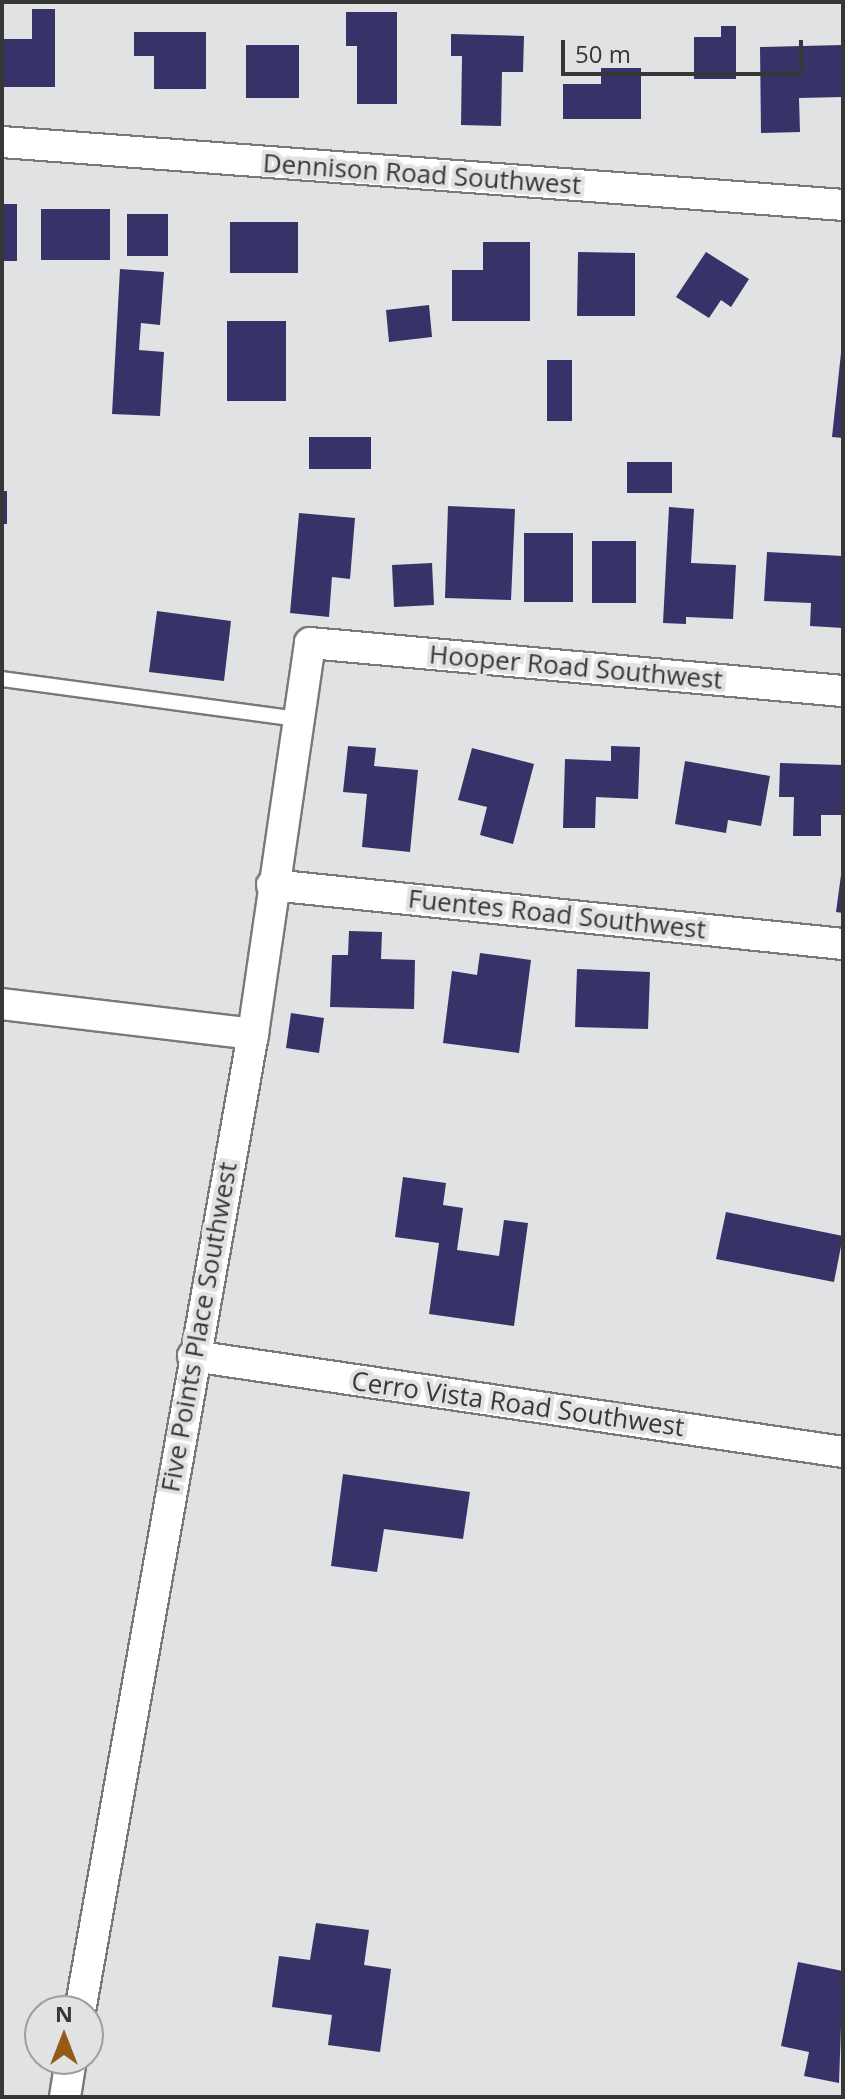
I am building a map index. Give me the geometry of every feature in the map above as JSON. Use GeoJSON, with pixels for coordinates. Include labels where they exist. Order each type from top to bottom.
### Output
{"type":"FeatureCollection","features":[{"type":"Feature","properties":{"kind":"street","name":"Dennison Road Southwest"},"geometry":{"type":"LineString","coordinates":[[2,142],[843,205]]}},
{"type":"Feature","properties":{"kind":"street","name":"Hooper Road Southwest"},"geometry":{"type":"LineString","coordinates":[[310,643],[843,691]]}},
{"type":"Feature","properties":{"kind":"street","name":"Five Points Place Southwest"},"geometry":{"type":"LineString","coordinates":[[83,1995],[193,1356],[253,1034],[272,885],[310,643]]}},
{"type":"Feature","properties":{"kind":"street","name":"Fuentes Road Southwest"},"geometry":{"type":"LineString","coordinates":[[272,885],[843,944]]}},
{"type":"Feature","properties":{"kind":"street"},"geometry":{"type":"LineString","coordinates":[[2,1004],[253,1034]]}},
{"type":"Feature","properties":{"kind":"street","name":"Cerro Vista Road Southwest"},"geometry":{"type":"LineString","coordinates":[[193,1356],[843,1452]]}},
{"type":"Feature","properties":{"kind":"street"},"geometry":{"type":"LineString","coordinates":[[71,2075],[71,2096]]}},
{"type":"Feature","properties":{"kind":"lane"},"geometry":{"type":"LineString","coordinates":[[2,679],[298,719]]}},
{"type":"Feature","properties":{"kind":"building"},"geometry":{"type":"Polygon","coordinates":[[[32,9],[55,9],[55,87],[2,87],[2,39],[32,39],[32,9]]]}},
{"type":"Feature","properties":{"kind":"building"},"geometry":{"type":"Polygon","coordinates":[[[346,12],[397,12],[397,104],[357,104],[357,46],[346,46],[346,12]]]}},
{"type":"Feature","properties":{"kind":"building"},"geometry":{"type":"Polygon","coordinates":[[[721,26],[736,26],[736,79],[694,79],[694,37],[721,37],[721,26]]]}},
{"type":"Feature","properties":{"kind":"building"},"geometry":{"type":"Polygon","coordinates":[[[134,32],[206,32],[206,89],[154,89],[154,56],[134,56],[134,32]]]}},
{"type":"Feature","properties":{"kind":"building"},"geometry":{"type":"Polygon","coordinates":[[[451,34],[524,36],[523,72],[502,72],[501,126],[461,125],[462,56],[451,56],[451,34]]]}},
{"type":"Feature","properties":{"kind":"building"},"geometry":{"type":"Polygon","coordinates":[[[246,45],[299,45],[299,98],[246,98],[246,45]]]}},
{"type":"Feature","properties":{"kind":"building"},"geometry":{"type":"Polygon","coordinates":[[[843,45],[843,97],[799,98],[800,132],[761,133],[760,47],[843,45]]]}},
{"type":"Feature","properties":{"kind":"building"},"geometry":{"type":"Polygon","coordinates":[[[601,68],[641,68],[641,119],[563,119],[563,84],[601,84],[601,68]]]}},
{"type":"Feature","properties":{"kind":"building"},"geometry":{"type":"Polygon","coordinates":[[[2,204],[17,204],[17,261],[2,261],[2,204]]]}},
{"type":"Feature","properties":{"kind":"building"},"geometry":{"type":"Polygon","coordinates":[[[41,209],[110,209],[110,260],[41,260],[41,209]]]}},
{"type":"Feature","properties":{"kind":"building"},"geometry":{"type":"Polygon","coordinates":[[[127,214],[168,214],[168,256],[127,256],[127,214]]]}},
{"type":"Feature","properties":{"kind":"building"},"geometry":{"type":"Polygon","coordinates":[[[230,222],[298,222],[298,273],[230,273],[230,222]]]}},
{"type":"Feature","properties":{"kind":"building"},"geometry":{"type":"Polygon","coordinates":[[[483,242],[530,242],[530,321],[452,321],[452,270],[483,270],[483,242]]]}},
{"type":"Feature","properties":{"kind":"building"},"geometry":{"type":"Polygon","coordinates":[[[578,252],[635,253],[635,316],[577,316],[578,252]]]}},
{"type":"Feature","properties":{"kind":"building"},"geometry":{"type":"Polygon","coordinates":[[[706,252],[749,279],[731,307],[721,300],[709,318],[676,297],[706,252]]]}},
{"type":"Feature","properties":{"kind":"building"},"geometry":{"type":"Polygon","coordinates":[[[120,269],[164,272],[160,325],[141,323],[139,350],[164,352],[160,416],[112,414],[120,269]]]}},
{"type":"Feature","properties":{"kind":"building"},"geometry":{"type":"Polygon","coordinates":[[[429,305],[432,337],[389,342],[386,310],[429,305]]]}},
{"type":"Feature","properties":{"kind":"building"},"geometry":{"type":"Polygon","coordinates":[[[227,321],[286,321],[286,401],[227,401],[227,321]]]}},
{"type":"Feature","properties":{"kind":"building"},"geometry":{"type":"Polygon","coordinates":[[[843,353],[843,438],[832,437],[843,353]]]}},
{"type":"Feature","properties":{"kind":"building"},"geometry":{"type":"Polygon","coordinates":[[[547,360],[572,360],[572,421],[547,421],[547,360]]]}},
{"type":"Feature","properties":{"kind":"building"},"geometry":{"type":"Polygon","coordinates":[[[309,437],[371,437],[371,469],[309,469],[309,437]]]}},
{"type":"Feature","properties":{"kind":"building"},"geometry":{"type":"Polygon","coordinates":[[[627,462],[672,462],[672,493],[627,493],[627,462]]]}},
{"type":"Feature","properties":{"kind":"building"},"geometry":{"type":"Polygon","coordinates":[[[2,491],[7,491],[7,524],[2,524],[2,491]]]}},
{"type":"Feature","properties":{"kind":"building"},"geometry":{"type":"Polygon","coordinates":[[[448,506],[515,509],[511,600],[445,598],[448,506]]]}},
{"type":"Feature","properties":{"kind":"building"},"geometry":{"type":"Polygon","coordinates":[[[669,507],[694,509],[691,563],[736,565],[733,619],[686,617],[686,624],[663,623],[669,507]]]}},
{"type":"Feature","properties":{"kind":"building"},"geometry":{"type":"Polygon","coordinates":[[[299,513],[355,518],[350,579],[332,577],[329,617],[290,613],[299,513]]]}},
{"type":"Feature","properties":{"kind":"building"},"geometry":{"type":"Polygon","coordinates":[[[524,533],[573,533],[573,602],[524,602],[524,533]]]}},
{"type":"Feature","properties":{"kind":"building"},"geometry":{"type":"Polygon","coordinates":[[[592,541],[636,541],[636,603],[592,603],[592,541]]]}},
{"type":"Feature","properties":{"kind":"building"},"geometry":{"type":"Polygon","coordinates":[[[767,552],[843,556],[843,628],[810,626],[811,603],[764,601],[767,552]]]}},
{"type":"Feature","properties":{"kind":"building"},"geometry":{"type":"Polygon","coordinates":[[[432,563],[434,605],[394,607],[392,565],[432,563]]]}},
{"type":"Feature","properties":{"kind":"building"},"geometry":{"type":"Polygon","coordinates":[[[157,611],[231,621],[224,681],[149,672],[157,611]]]}},
{"type":"Feature","properties":{"kind":"building"},"geometry":{"type":"Polygon","coordinates":[[[348,746],[376,748],[374,766],[418,770],[410,852],[362,847],[367,794],[343,792],[348,746]]]}},
{"type":"Feature","properties":{"kind":"building"},"geometry":{"type":"Polygon","coordinates":[[[611,746],[640,747],[638,799],[596,797],[595,828],[563,828],[565,759],[611,761],[611,746]]]}},
{"type":"Feature","properties":{"kind":"building"},"geometry":{"type":"Polygon","coordinates":[[[472,748],[534,764],[513,844],[480,835],[487,807],[458,800],[472,748]]]}},
{"type":"Feature","properties":{"kind":"building"},"geometry":{"type":"Polygon","coordinates":[[[685,761],[770,776],[761,826],[728,820],[726,833],[675,824],[685,761]]]}},
{"type":"Feature","properties":{"kind":"building"},"geometry":{"type":"Polygon","coordinates":[[[780,763],[843,765],[843,815],[821,815],[821,836],[793,836],[794,797],[779,797],[780,763]]]}},
{"type":"Feature","properties":{"kind":"building"},"geometry":{"type":"Polygon","coordinates":[[[843,875],[843,913],[836,912],[843,875]]]}},
{"type":"Feature","properties":{"kind":"building"},"geometry":{"type":"Polygon","coordinates":[[[349,931],[382,932],[381,959],[415,960],[414,1009],[330,1007],[332,955],[348,955],[349,931]]]}},
{"type":"Feature","properties":{"kind":"building"},"geometry":{"type":"Polygon","coordinates":[[[480,953],[531,960],[519,1053],[443,1043],[452,971],[477,975],[480,953]]]}},
{"type":"Feature","properties":{"kind":"building"},"geometry":{"type":"Polygon","coordinates":[[[577,969],[650,972],[648,1029],[575,1027],[577,969]]]}},
{"type":"Feature","properties":{"kind":"building"},"geometry":{"type":"Polygon","coordinates":[[[291,1013],[324,1018],[319,1053],[286,1048],[291,1013]]]}},
{"type":"Feature","properties":{"kind":"building"},"geometry":{"type":"Polygon","coordinates":[[[403,1177],[446,1183],[443,1205],[463,1208],[457,1250],[499,1256],[504,1220],[528,1223],[514,1326],[429,1314],[439,1243],[395,1237],[403,1177]]]}},
{"type":"Feature","properties":{"kind":"building"},"geometry":{"type":"Polygon","coordinates":[[[726,1212],[843,1236],[834,1282],[716,1259],[726,1212]]]}},
{"type":"Feature","properties":{"kind":"building"},"geometry":{"type":"Polygon","coordinates":[[[343,1474],[470,1492],[463,1539],[384,1529],[377,1572],[331,1566],[343,1474]]]}},
{"type":"Feature","properties":{"kind":"building"},"geometry":{"type":"Polygon","coordinates":[[[316,1923],[369,1930],[364,1965],[391,1969],[380,2052],[328,2045],[332,2015],[272,2007],[279,1956],[310,1960],[316,1923]]]}},
{"type":"Feature","properties":{"kind":"building"},"geometry":{"type":"Polygon","coordinates":[[[798,1962],[843,1971],[839,2083],[804,2076],[809,2052],[781,2046],[798,1962]]]}}]}
